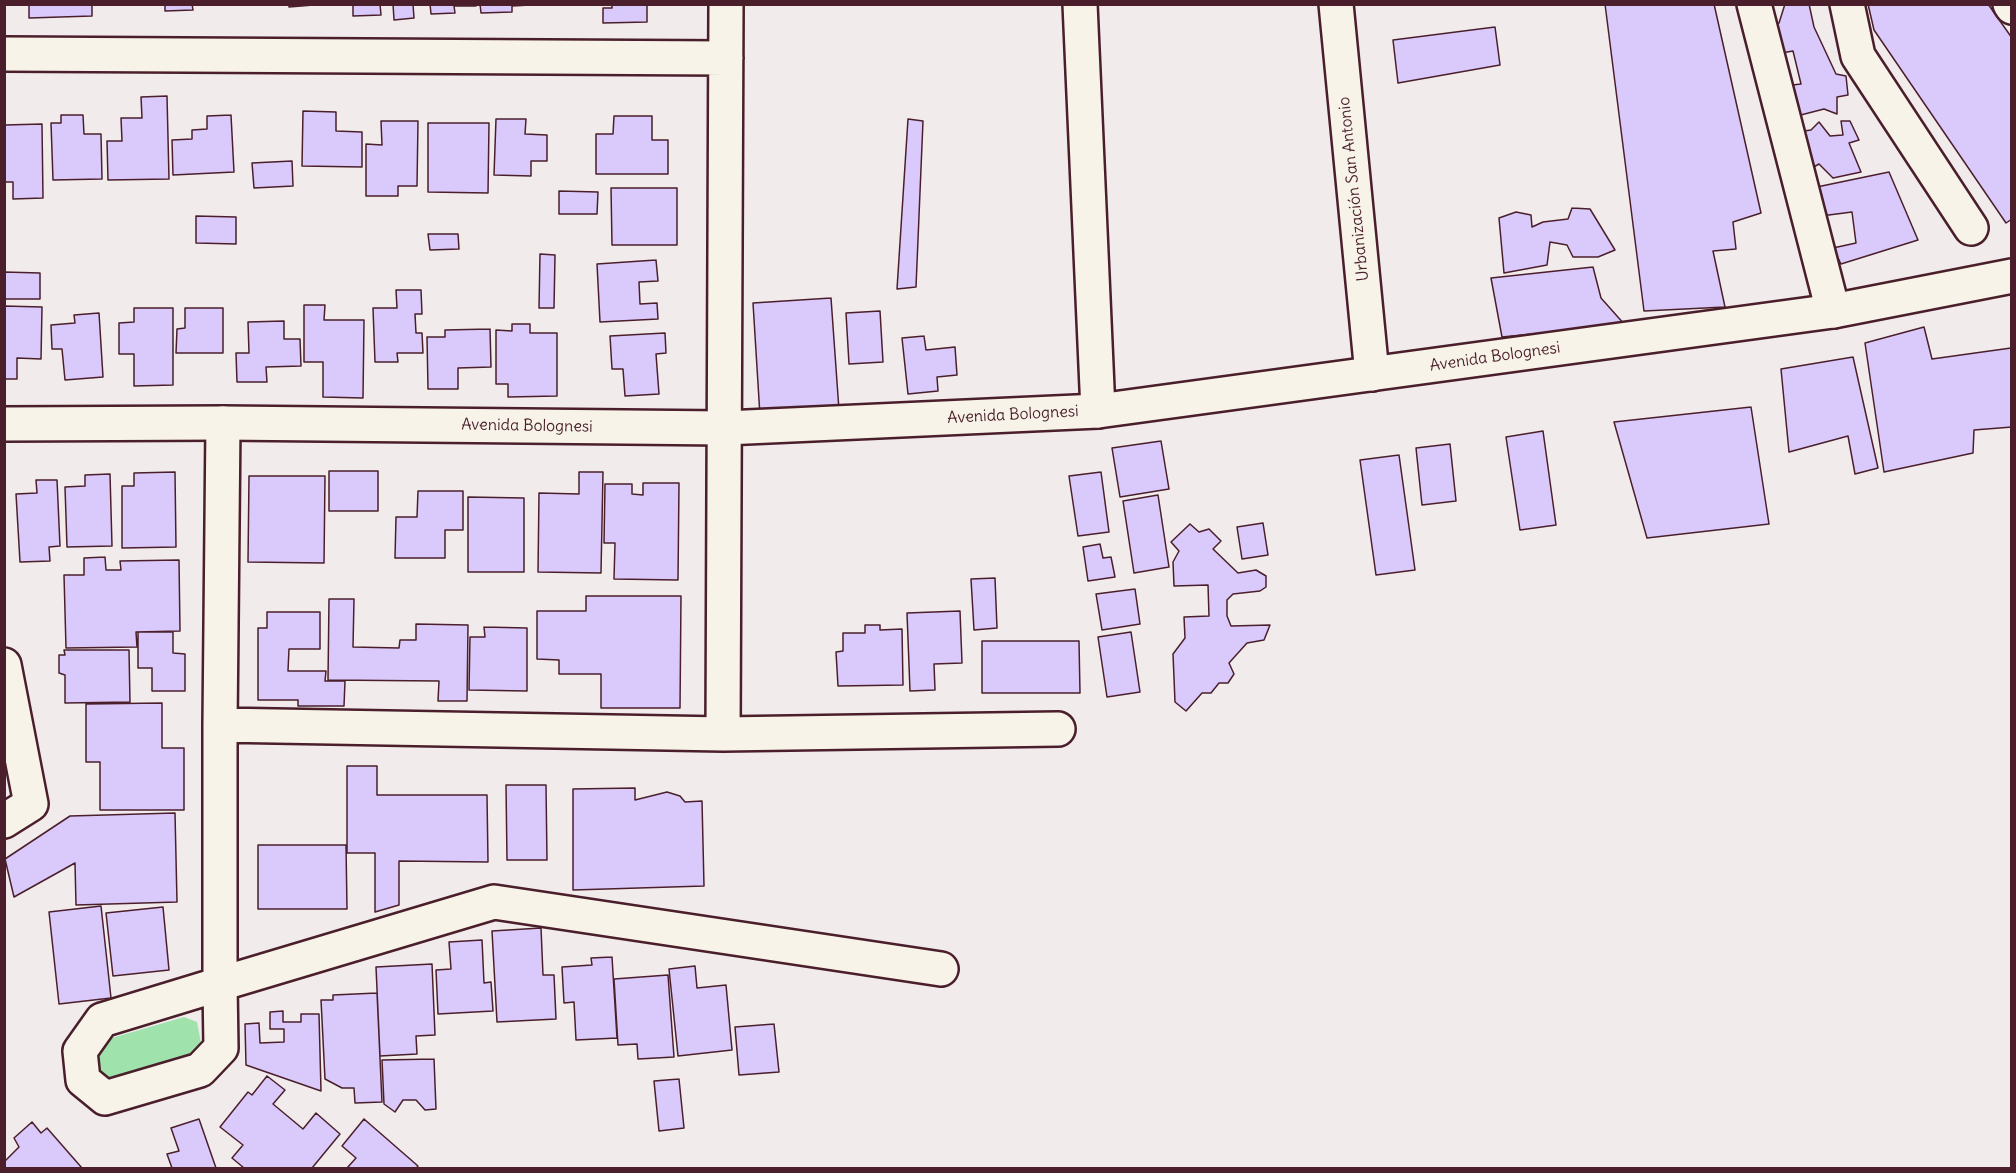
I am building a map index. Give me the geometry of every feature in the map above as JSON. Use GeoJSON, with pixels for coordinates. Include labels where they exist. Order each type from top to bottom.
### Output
{"type":"FeatureCollection","features":[{"type":"Feature","properties":{"kind":"street"},"geometry":{"type":"LineString","coordinates":[[723,734],[726,4]]}},
{"type":"Feature","properties":{"kind":"street"},"geometry":{"type":"LineString","coordinates":[[1080,4],[1098,411]]}},
{"type":"Feature","properties":{"kind":"street","name":"Urbanización San Antonio"},"geometry":{"type":"LineString","coordinates":[[1336,4],[1372,374]]}},
{"type":"Feature","properties":{"kind":"street"},"geometry":{"type":"LineString","coordinates":[[1754,4],[1833,311]]}},
{"type":"Feature","properties":{"kind":"street"},"geometry":{"type":"LineString","coordinates":[[1847,4],[1858,56],[1971,228]]}},
{"type":"Feature","properties":{"kind":"street"},"geometry":{"type":"LineString","coordinates":[[4,54],[726,58]]}},
{"type":"Feature","properties":{"kind":"street","name":"Avenida Bolognesi"},"geometry":{"type":"LineString","coordinates":[[4,424],[223,423],[725,428],[1098,411],[1833,311],[2012,276]]}},
{"type":"Feature","properties":{"kind":"street"},"geometry":{"type":"LineString","coordinates":[[223,423],[220,984],[494,902],[940,969]]}},
{"type":"Feature","properties":{"kind":"street"},"geometry":{"type":"LineString","coordinates":[[4,665],[13,756],[31,804],[4,821]]}},
{"type":"Feature","properties":{"kind":"street"},"geometry":{"type":"LineString","coordinates":[[220,725],[723,734],[1058,729]]}},
{"type":"Feature","properties":{"kind":"green space"},"geometry":{"type":"Polygon","coordinates":[[[184,1017],[197,1022],[201,1043],[191,1054],[109,1078],[96,1069],[94,1056],[105,1040],[184,1017]]]}},
{"type":"Feature","properties":{"kind":"building"},"geometry":{"type":"Polygon","coordinates":[[[29,4],[92,4],[92,16],[29,18],[29,4]]]}},
{"type":"Feature","properties":{"kind":"building"},"geometry":{"type":"Polygon","coordinates":[[[165,4],[192,4],[193,10],[165,11],[165,4]]]}},
{"type":"Feature","properties":{"kind":"building"},"geometry":{"type":"Polygon","coordinates":[[[289,4],[326,4],[289,7],[289,4]]]}},
{"type":"Feature","properties":{"kind":"building"},"geometry":{"type":"Polygon","coordinates":[[[353,4],[380,4],[381,15],[353,16],[353,4]]]}},
{"type":"Feature","properties":{"kind":"building"},"geometry":{"type":"Polygon","coordinates":[[[393,4],[413,4],[414,18],[394,20],[393,4]]]}},
{"type":"Feature","properties":{"kind":"building"},"geometry":{"type":"Polygon","coordinates":[[[430,4],[476,4],[476,6],[454,6],[455,13],[431,14],[430,4]]]}},
{"type":"Feature","properties":{"kind":"building"},"geometry":{"type":"Polygon","coordinates":[[[480,4],[530,5],[512,6],[512,12],[481,13],[480,4]]]}},
{"type":"Feature","properties":{"kind":"building"},"geometry":{"type":"Polygon","coordinates":[[[612,4],[647,4],[647,22],[603,23],[603,8],[612,8],[612,4]]]}},
{"type":"Feature","properties":{"kind":"building"},"geometry":{"type":"Polygon","coordinates":[[[1605,4],[1714,4],[1761,213],[1733,222],[1736,249],[1713,251],[1725,307],[1644,311],[1605,4]]]}},
{"type":"Feature","properties":{"kind":"building"},"geometry":{"type":"Polygon","coordinates":[[[1785,4],[1809,4],[1814,27],[1836,74],[1846,76],[1848,95],[1837,97],[1837,114],[1824,109],[1793,117],[1784,86],[1801,84],[1793,51],[1776,54],[1769,23],[1779,23],[1785,4]]]}},
{"type":"Feature","properties":{"kind":"building"},"geometry":{"type":"Polygon","coordinates":[[[1868,4],[1988,4],[2012,38],[2012,219],[2006,223],[1874,30],[1868,4]]]}},
{"type":"Feature","properties":{"kind":"building"},"geometry":{"type":"Polygon","coordinates":[[[1495,27],[1500,65],[1398,83],[1393,40],[1495,27]]]}},
{"type":"Feature","properties":{"kind":"building"},"geometry":{"type":"Polygon","coordinates":[[[167,96],[169,179],[108,180],[107,141],[122,141],[121,118],[142,118],[141,97],[167,96]]]}},
{"type":"Feature","properties":{"kind":"building"},"geometry":{"type":"Polygon","coordinates":[[[303,111],[336,112],[336,131],[362,132],[362,167],[302,166],[303,111]]]}},
{"type":"Feature","properties":{"kind":"building"},"geometry":{"type":"Polygon","coordinates":[[[61,115],[83,115],[84,134],[101,134],[102,179],[53,180],[51,123],[61,123],[61,115]]]}},
{"type":"Feature","properties":{"kind":"building"},"geometry":{"type":"Polygon","coordinates":[[[231,115],[234,172],[173,175],[172,140],[192,139],[192,130],[207,129],[207,116],[231,115]]]}},
{"type":"Feature","properties":{"kind":"building"},"geometry":{"type":"Polygon","coordinates":[[[614,116],[652,116],[652,140],[668,140],[668,174],[596,174],[596,134],[613,134],[614,116]]]}},
{"type":"Feature","properties":{"kind":"building"},"geometry":{"type":"Polygon","coordinates":[[[496,119],[526,119],[525,134],[547,135],[547,161],[531,161],[531,176],[494,175],[496,119]]]}},
{"type":"Feature","properties":{"kind":"building"},"geometry":{"type":"Polygon","coordinates":[[[908,119],[923,121],[916,287],[897,289],[908,119]]]}},
{"type":"Feature","properties":{"kind":"building"},"geometry":{"type":"Polygon","coordinates":[[[381,121],[418,121],[417,186],[398,186],[398,196],[366,196],[366,144],[382,145],[381,121]]]}},
{"type":"Feature","properties":{"kind":"building"},"geometry":{"type":"Polygon","coordinates":[[[1841,121],[1850,121],[1859,140],[1849,143],[1861,172],[1833,178],[1819,164],[1803,173],[1797,132],[1811,130],[1819,122],[1830,136],[1843,135],[1841,121]]]}},
{"type":"Feature","properties":{"kind":"building"},"geometry":{"type":"Polygon","coordinates":[[[428,123],[489,123],[488,193],[428,192],[428,123]]]}},
{"type":"Feature","properties":{"kind":"building"},"geometry":{"type":"Polygon","coordinates":[[[42,124],[43,198],[13,199],[13,182],[4,182],[5,125],[42,124]]]}},
{"type":"Feature","properties":{"kind":"building"},"geometry":{"type":"Polygon","coordinates":[[[292,161],[293,186],[254,188],[252,163],[292,161]]]}},
{"type":"Feature","properties":{"kind":"building"},"geometry":{"type":"Polygon","coordinates":[[[1889,172],[1918,240],[1841,264],[1833,248],[1856,243],[1852,212],[1821,216],[1812,188],[1889,172]]]}},
{"type":"Feature","properties":{"kind":"building"},"geometry":{"type":"Polygon","coordinates":[[[611,188],[677,188],[677,245],[612,245],[611,188]]]}},
{"type":"Feature","properties":{"kind":"building"},"geometry":{"type":"Polygon","coordinates":[[[559,191],[598,192],[597,214],[559,214],[559,191]]]}},
{"type":"Feature","properties":{"kind":"building"},"geometry":{"type":"Polygon","coordinates":[[[1572,208],[1590,209],[1615,250],[1598,257],[1573,257],[1567,245],[1550,242],[1547,265],[1504,273],[1499,218],[1516,212],[1531,215],[1532,227],[1543,222],[1568,219],[1572,208]]]}},
{"type":"Feature","properties":{"kind":"building"},"geometry":{"type":"Polygon","coordinates":[[[196,216],[236,217],[236,244],[196,243],[196,216]]]}},
{"type":"Feature","properties":{"kind":"building"},"geometry":{"type":"Polygon","coordinates":[[[428,234],[458,234],[459,249],[430,250],[428,234]]]}},
{"type":"Feature","properties":{"kind":"building"},"geometry":{"type":"Polygon","coordinates":[[[540,254],[555,255],[554,308],[539,308],[540,254]]]}},
{"type":"Feature","properties":{"kind":"building"},"geometry":{"type":"Polygon","coordinates":[[[656,260],[658,281],[639,282],[640,304],[657,303],[658,319],[600,322],[597,264],[656,260]]]}},
{"type":"Feature","properties":{"kind":"building"},"geometry":{"type":"Polygon","coordinates":[[[1593,267],[1601,298],[1625,325],[1502,337],[1491,278],[1593,267]]]}},
{"type":"Feature","properties":{"kind":"building"},"geometry":{"type":"Polygon","coordinates":[[[4,272],[40,273],[40,299],[4,299],[4,272]]]}},
{"type":"Feature","properties":{"kind":"building"},"geometry":{"type":"Polygon","coordinates":[[[396,290],[421,290],[422,314],[415,314],[416,333],[422,333],[423,353],[397,353],[398,362],[375,362],[373,308],[397,308],[396,290]]]}},
{"type":"Feature","properties":{"kind":"building"},"geometry":{"type":"Polygon","coordinates":[[[831,298],[839,410],[760,416],[753,303],[831,298]]]}},
{"type":"Feature","properties":{"kind":"building"},"geometry":{"type":"Polygon","coordinates":[[[304,305],[325,305],[324,320],[364,320],[363,398],[323,397],[323,362],[304,362],[304,305]]]}},
{"type":"Feature","properties":{"kind":"building"},"geometry":{"type":"Polygon","coordinates":[[[4,306],[42,307],[41,359],[17,358],[17,379],[4,379],[4,306]]]}},
{"type":"Feature","properties":{"kind":"building"},"geometry":{"type":"Polygon","coordinates":[[[134,308],[173,308],[173,385],[134,386],[134,354],[119,354],[119,323],[134,322],[134,308]]]}},
{"type":"Feature","properties":{"kind":"building"},"geometry":{"type":"Polygon","coordinates":[[[185,308],[223,308],[223,353],[176,353],[177,329],[185,328],[185,308]]]}},
{"type":"Feature","properties":{"kind":"building"},"geometry":{"type":"Polygon","coordinates":[[[880,311],[883,362],[849,364],[846,313],[880,311]]]}},
{"type":"Feature","properties":{"kind":"building"},"geometry":{"type":"Polygon","coordinates":[[[99,313],[103,377],[65,380],[62,349],[52,349],[51,325],[75,323],[74,315],[99,313]]]}},
{"type":"Feature","properties":{"kind":"building"},"geometry":{"type":"Polygon","coordinates":[[[284,321],[284,339],[300,339],[301,366],[266,367],[267,382],[237,382],[236,353],[249,353],[248,322],[284,321]]]}},
{"type":"Feature","properties":{"kind":"building"},"geometry":{"type":"Polygon","coordinates":[[[512,324],[530,324],[530,333],[557,333],[557,396],[508,397],[508,384],[496,384],[496,330],[512,331],[512,324]]]}},
{"type":"Feature","properties":{"kind":"building"},"geometry":{"type":"Polygon","coordinates":[[[1924,327],[1932,359],[2011,348],[2012,427],[1974,430],[1973,453],[1884,472],[1865,343],[1924,327]]]}},
{"type":"Feature","properties":{"kind":"building"},"geometry":{"type":"Polygon","coordinates":[[[490,329],[491,367],[458,368],[458,389],[428,389],[427,337],[445,337],[445,330],[490,329]]]}},
{"type":"Feature","properties":{"kind":"building"},"geometry":{"type":"Polygon","coordinates":[[[665,333],[666,353],[656,354],[659,394],[625,396],[623,369],[612,369],[610,336],[665,333]]]}},
{"type":"Feature","properties":{"kind":"building"},"geometry":{"type":"Polygon","coordinates":[[[924,336],[926,350],[955,347],[957,375],[937,377],[938,391],[908,394],[902,338],[924,336]]]}},
{"type":"Feature","properties":{"kind":"building"},"geometry":{"type":"Polygon","coordinates":[[[1853,357],[1878,468],[1855,474],[1848,436],[1789,452],[1781,369],[1853,357]]]}},
{"type":"Feature","properties":{"kind":"building"},"geometry":{"type":"Polygon","coordinates":[[[1751,407],[1769,524],[1647,538],[1614,422],[1751,407]]]}},
{"type":"Feature","properties":{"kind":"building"},"geometry":{"type":"Polygon","coordinates":[[[1543,431],[1556,525],[1520,530],[1506,437],[1543,431]]]}},
{"type":"Feature","properties":{"kind":"building"},"geometry":{"type":"Polygon","coordinates":[[[1161,441],[1169,489],[1120,497],[1112,448],[1161,441]]]}},
{"type":"Feature","properties":{"kind":"building"},"geometry":{"type":"Polygon","coordinates":[[[1450,444],[1456,501],[1422,505],[1416,448],[1450,444]]]}},
{"type":"Feature","properties":{"kind":"building"},"geometry":{"type":"Polygon","coordinates":[[[1399,455],[1415,570],[1376,575],[1360,460],[1399,455]]]}},
{"type":"Feature","properties":{"kind":"building"},"geometry":{"type":"Polygon","coordinates":[[[329,471],[378,471],[378,511],[329,511],[329,471]]]}},
{"type":"Feature","properties":{"kind":"building"},"geometry":{"type":"Polygon","coordinates":[[[175,472],[176,547],[122,548],[122,486],[134,486],[134,473],[175,472]]]}},
{"type":"Feature","properties":{"kind":"building"},"geometry":{"type":"Polygon","coordinates":[[[579,472],[603,472],[601,573],[538,572],[539,493],[579,494],[579,472]]]}},
{"type":"Feature","properties":{"kind":"building"},"geometry":{"type":"Polygon","coordinates":[[[1101,472],[1109,532],[1078,536],[1069,476],[1101,472]]]}},
{"type":"Feature","properties":{"kind":"building"},"geometry":{"type":"Polygon","coordinates":[[[110,474],[112,546],[67,547],[65,487],[85,486],[85,475],[110,474]]]}},
{"type":"Feature","properties":{"kind":"building"},"geometry":{"type":"Polygon","coordinates":[[[249,476],[325,476],[324,563],[248,562],[249,476]]]}},
{"type":"Feature","properties":{"kind":"building"},"geometry":{"type":"Polygon","coordinates":[[[36,480],[57,480],[60,546],[49,547],[50,561],[20,562],[16,494],[37,493],[36,480]]]}},
{"type":"Feature","properties":{"kind":"building"},"geometry":{"type":"Polygon","coordinates":[[[643,483],[679,483],[678,580],[614,579],[615,543],[604,543],[605,484],[632,484],[632,494],[643,495],[643,483]]]}},
{"type":"Feature","properties":{"kind":"building"},"geometry":{"type":"Polygon","coordinates":[[[418,491],[463,491],[463,530],[445,530],[445,558],[395,558],[396,517],[417,517],[418,491]]]}},
{"type":"Feature","properties":{"kind":"building"},"geometry":{"type":"Polygon","coordinates":[[[1158,495],[1169,567],[1134,573],[1123,501],[1158,495]]]}},
{"type":"Feature","properties":{"kind":"building"},"geometry":{"type":"Polygon","coordinates":[[[468,497],[524,498],[524,572],[468,572],[468,497]]]}},
{"type":"Feature","properties":{"kind":"building"},"geometry":{"type":"Polygon","coordinates":[[[1263,523],[1268,555],[1242,559],[1237,527],[1263,523]]]}},
{"type":"Feature","properties":{"kind":"building"},"geometry":{"type":"Polygon","coordinates":[[[1190,524],[1199,532],[1209,529],[1221,541],[1213,549],[1238,573],[1256,570],[1266,576],[1266,587],[1260,591],[1233,594],[1227,600],[1227,616],[1231,626],[1270,625],[1264,640],[1247,643],[1229,663],[1234,674],[1228,683],[1219,683],[1211,693],[1202,693],[1186,711],[1175,702],[1173,654],[1185,638],[1184,617],[1209,616],[1208,585],[1174,586],[1173,562],[1179,551],[1171,542],[1190,524]]]}},
{"type":"Feature","properties":{"kind":"building"},"geometry":{"type":"Polygon","coordinates":[[[1100,544],[1103,558],[1111,557],[1115,577],[1088,581],[1083,547],[1100,544]]]}},
{"type":"Feature","properties":{"kind":"building"},"geometry":{"type":"Polygon","coordinates":[[[105,557],[106,570],[121,570],[120,561],[179,560],[180,631],[136,632],[137,647],[66,648],[64,575],[84,575],[84,558],[105,557]]]}},
{"type":"Feature","properties":{"kind":"building"},"geometry":{"type":"Polygon","coordinates":[[[995,578],[997,628],[974,630],[971,579],[995,578]]]}},
{"type":"Feature","properties":{"kind":"building"},"geometry":{"type":"Polygon","coordinates":[[[1135,589],[1140,624],[1102,630],[1096,594],[1135,589]]]}},
{"type":"Feature","properties":{"kind":"building"},"geometry":{"type":"Polygon","coordinates":[[[586,596],[681,596],[680,708],[601,708],[601,674],[559,674],[559,660],[537,659],[537,611],[586,611],[586,596]]]}},
{"type":"Feature","properties":{"kind":"building"},"geometry":{"type":"Polygon","coordinates":[[[329,599],[354,599],[353,647],[399,648],[400,640],[416,640],[416,624],[468,625],[467,701],[438,701],[439,681],[328,680],[329,599]]]}},
{"type":"Feature","properties":{"kind":"building"},"geometry":{"type":"Polygon","coordinates":[[[960,611],[962,663],[934,664],[935,690],[910,691],[907,613],[960,611]]]}},
{"type":"Feature","properties":{"kind":"building"},"geometry":{"type":"Polygon","coordinates":[[[267,612],[320,612],[320,649],[289,649],[288,671],[326,671],[325,681],[345,681],[344,706],[298,706],[298,700],[258,700],[258,628],[267,628],[267,612]]]}},
{"type":"Feature","properties":{"kind":"building"},"geometry":{"type":"Polygon","coordinates":[[[865,625],[880,625],[880,630],[902,629],[903,685],[838,686],[836,652],[843,651],[843,633],[865,633],[865,625]]]}},
{"type":"Feature","properties":{"kind":"building"},"geometry":{"type":"Polygon","coordinates":[[[484,627],[527,628],[527,691],[469,690],[470,637],[485,637],[484,627]]]}},
{"type":"Feature","properties":{"kind":"building"},"geometry":{"type":"Polygon","coordinates":[[[138,632],[173,632],[173,653],[185,654],[185,691],[152,691],[152,668],[138,668],[138,632]]]}},
{"type":"Feature","properties":{"kind":"building"},"geometry":{"type":"Polygon","coordinates":[[[1131,632],[1140,692],[1107,697],[1098,637],[1131,632]]]}},
{"type":"Feature","properties":{"kind":"building"},"geometry":{"type":"Polygon","coordinates":[[[982,641],[1079,641],[1080,693],[982,693],[982,641]]]}},
{"type":"Feature","properties":{"kind":"building"},"geometry":{"type":"Polygon","coordinates":[[[64,650],[129,650],[130,702],[65,703],[65,675],[59,673],[59,655],[65,655],[64,650]]]}},
{"type":"Feature","properties":{"kind":"building"},"geometry":{"type":"Polygon","coordinates":[[[162,703],[162,748],[184,748],[184,810],[100,810],[100,762],[86,762],[86,704],[162,703]]]}},
{"type":"Feature","properties":{"kind":"building"},"geometry":{"type":"Polygon","coordinates":[[[347,766],[377,766],[377,795],[487,795],[488,862],[399,861],[399,905],[375,912],[375,853],[347,853],[347,766]]]}},
{"type":"Feature","properties":{"kind":"building"},"geometry":{"type":"Polygon","coordinates":[[[506,785],[546,785],[547,860],[507,860],[506,785]]]}},
{"type":"Feature","properties":{"kind":"building"},"geometry":{"type":"Polygon","coordinates":[[[635,788],[635,800],[667,792],[680,796],[685,802],[702,801],[704,886],[573,890],[573,789],[635,788]]]}},
{"type":"Feature","properties":{"kind":"building"},"geometry":{"type":"Polygon","coordinates":[[[175,813],[177,902],[76,905],[75,863],[14,897],[5,859],[70,816],[175,813]]]}},
{"type":"Feature","properties":{"kind":"building"},"geometry":{"type":"Polygon","coordinates":[[[258,845],[346,845],[347,909],[258,909],[258,845]]]}},
{"type":"Feature","properties":{"kind":"building"},"geometry":{"type":"Polygon","coordinates":[[[101,906],[111,998],[59,1004],[49,912],[101,906]]]}},
{"type":"Feature","properties":{"kind":"building"},"geometry":{"type":"Polygon","coordinates":[[[163,907],[169,970],[113,976],[106,913],[163,907]]]}},
{"type":"Feature","properties":{"kind":"building"},"geometry":{"type":"Polygon","coordinates":[[[541,928],[543,975],[554,975],[556,1019],[497,1022],[492,931],[541,928]]]}},
{"type":"Feature","properties":{"kind":"building"},"geometry":{"type":"Polygon","coordinates":[[[482,940],[484,983],[491,982],[493,1011],[438,1014],[436,970],[451,969],[449,942],[482,940]]]}},
{"type":"Feature","properties":{"kind":"building"},"geometry":{"type":"Polygon","coordinates":[[[612,957],[617,1038],[576,1040],[574,1002],[564,1003],[562,967],[592,965],[591,958],[612,957]]]}},
{"type":"Feature","properties":{"kind":"building"},"geometry":{"type":"Polygon","coordinates":[[[432,964],[435,1035],[416,1036],[417,1054],[380,1056],[376,967],[432,964]]]}},
{"type":"Feature","properties":{"kind":"building"},"geometry":{"type":"Polygon","coordinates":[[[695,966],[697,988],[726,985],[732,1050],[678,1056],[669,969],[695,966]]]}},
{"type":"Feature","properties":{"kind":"building"},"geometry":{"type":"Polygon","coordinates":[[[668,975],[674,1057],[638,1059],[637,1044],[618,1045],[614,979],[668,975]]]}},
{"type":"Feature","properties":{"kind":"building"},"geometry":{"type":"Polygon","coordinates":[[[377,993],[382,1102],[355,1103],[354,1088],[342,1088],[325,1079],[321,1000],[333,1000],[333,995],[377,993]]]}},
{"type":"Feature","properties":{"kind":"building"},"geometry":{"type":"Polygon","coordinates":[[[283,1011],[283,1022],[301,1022],[301,1014],[319,1014],[321,1091],[246,1065],[245,1024],[259,1023],[260,1043],[284,1042],[284,1029],[270,1029],[270,1012],[283,1011]]]}},
{"type":"Feature","properties":{"kind":"building"},"geometry":{"type":"Polygon","coordinates":[[[774,1024],[779,1072],[739,1075],[735,1027],[774,1024]]]}},
{"type":"Feature","properties":{"kind":"building"},"geometry":{"type":"Polygon","coordinates":[[[434,1059],[436,1109],[425,1110],[416,1100],[403,1100],[395,1112],[384,1104],[382,1060],[434,1059]]]}},
{"type":"Feature","properties":{"kind":"building"},"geometry":{"type":"Polygon","coordinates":[[[267,1076],[285,1090],[273,1104],[303,1129],[316,1113],[340,1134],[312,1168],[244,1168],[232,1158],[243,1145],[220,1127],[248,1092],[252,1095],[267,1076]]]}},
{"type":"Feature","properties":{"kind":"building"},"geometry":{"type":"Polygon","coordinates":[[[679,1079],[684,1128],[659,1131],[654,1081],[679,1079]]]}},
{"type":"Feature","properties":{"kind":"building"},"geometry":{"type":"Polygon","coordinates":[[[199,1119],[216,1168],[172,1168],[167,1154],[179,1151],[171,1128],[199,1119]]]}},
{"type":"Feature","properties":{"kind":"building"},"geometry":{"type":"Polygon","coordinates":[[[364,1119],[418,1166],[416,1168],[347,1168],[356,1158],[342,1146],[364,1119]]]}},
{"type":"Feature","properties":{"kind":"building"},"geometry":{"type":"Polygon","coordinates":[[[32,1122],[41,1133],[47,1128],[82,1168],[4,1168],[4,1162],[19,1147],[14,1138],[32,1122]]]}}]}
